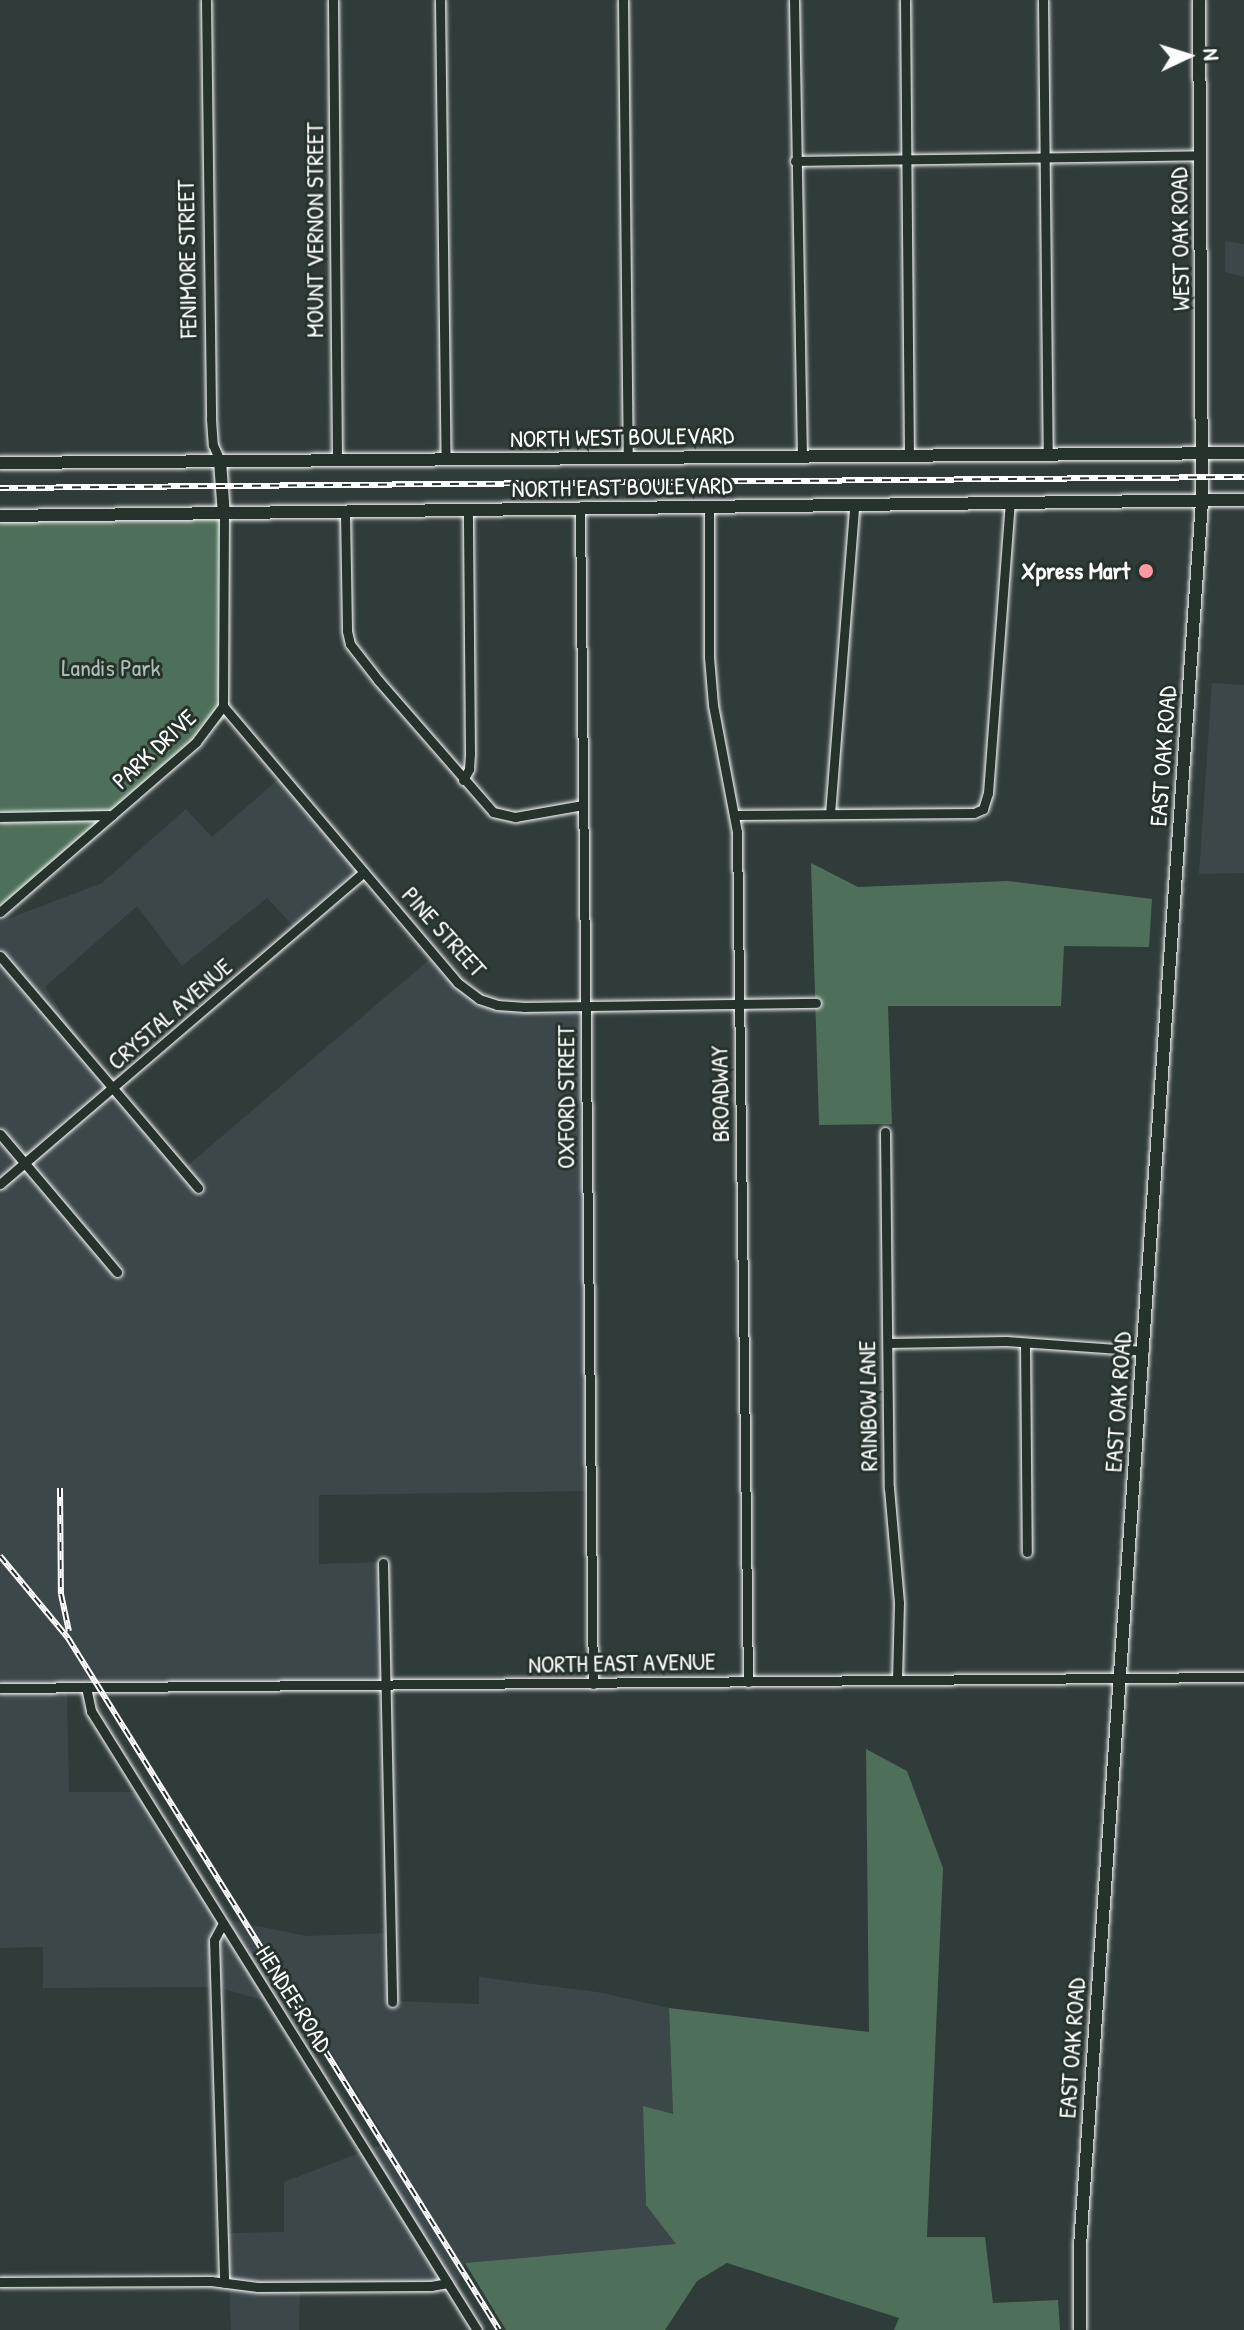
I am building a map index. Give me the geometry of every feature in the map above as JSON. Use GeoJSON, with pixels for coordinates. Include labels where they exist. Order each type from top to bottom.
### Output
{"type":"FeatureCollection","features":[{"type":"Feature","properties":{"kind":"main road","name":"WEST OAK ROAD"},"geometry":{"type":"LineString","coordinates":[[1199,0],[1203,477]]}},
{"type":"Feature","properties":{"kind":"main road","name":"NORTH WEST BOULEVARD"},"geometry":{"type":"LineString","coordinates":[[0,463],[1244,453]]}},
{"type":"Feature","properties":{"kind":"main road","name":"FENIMORE STREET"},"geometry":{"type":"LineString","coordinates":[[220,461],[224,515]]}},
{"type":"Feature","properties":{"kind":"main road","name":"EAST OAK ROAD"},"geometry":{"type":"LineString","coordinates":[[1080,2330],[1080,2246],[1203,477]]}},
{"type":"Feature","properties":{"kind":"main road","name":"NORTH EAST BOULEVARD"},"geometry":{"type":"LineString","coordinates":[[0,516],[1244,500]]}},
{"type":"Feature","properties":{"kind":"street","name":"FENIMORE STREET"},"geometry":{"type":"LineString","coordinates":[[206,0],[211,419],[213,445],[220,461]]}},
{"type":"Feature","properties":{"kind":"street","name":"MOUNT VERNON STREET"},"geometry":{"type":"LineString","coordinates":[[333,0],[337,461]]}},
{"type":"Feature","properties":{"kind":"street"},"geometry":{"type":"LineString","coordinates":[[440,0],[446,460]]}},
{"type":"Feature","properties":{"kind":"street"},"geometry":{"type":"LineString","coordinates":[[623,0],[628,459]]}},
{"type":"Feature","properties":{"kind":"street"},"geometry":{"type":"LineString","coordinates":[[794,0],[802,457]]}},
{"type":"Feature","properties":{"kind":"street"},"geometry":{"type":"LineString","coordinates":[[905,0],[909,456]]}},
{"type":"Feature","properties":{"kind":"street"},"geometry":{"type":"LineString","coordinates":[[1043,0],[1048,455]]}},
{"type":"Feature","properties":{"kind":"street"},"geometry":{"type":"LineString","coordinates":[[795,161],[1201,155]]}},
{"type":"Feature","properties":{"kind":"street"},"geometry":{"type":"LineString","coordinates":[[735,815],[974,813],[987,803],[1010,503]]}},
{"type":"Feature","properties":{"kind":"street"},"geometry":{"type":"LineString","coordinates":[[830,814],[854,506]]}},
{"type":"Feature","properties":{"kind":"street","name":"BROADWAY"},"geometry":{"type":"LineString","coordinates":[[709,508],[713,705],[735,815],[748,1682]]}},
{"type":"Feature","properties":{"kind":"street","name":"OXFORD STREET"},"geometry":{"type":"LineString","coordinates":[[580,509],[593,1684]]}},
{"type":"Feature","properties":{"kind":"street"},"geometry":{"type":"LineString","coordinates":[[463,780],[469,769],[470,753],[468,511]]}},
{"type":"Feature","properties":{"kind":"street"},"geometry":{"type":"LineString","coordinates":[[345,513],[346,623],[350,644],[487,808],[507,817],[537,815],[583,805]]}},
{"type":"Feature","properties":{"kind":"street","name":"PARK DRIVE"},"geometry":{"type":"LineString","coordinates":[[0,912],[196,742],[223,706],[224,515]]}},
{"type":"Feature","properties":{"kind":"street","name":"PINE STREET"},"geometry":{"type":"LineString","coordinates":[[223,706],[471,994],[506,1007],[816,1003]]}},
{"type":"Feature","properties":{"kind":"street"},"geometry":{"type":"LineString","coordinates":[[0,817],[112,815]]}},
{"type":"Feature","properties":{"kind":"street","name":"CRYSTAL AVENUE"},"geometry":{"type":"LineString","coordinates":[[0,1184],[115,1089],[364,872]]}},
{"type":"Feature","properties":{"kind":"street"},"geometry":{"type":"LineString","coordinates":[[0,956],[198,1188]]}},
{"type":"Feature","properties":{"kind":"street","name":"RAINBOW LANE"},"geometry":{"type":"LineString","coordinates":[[885,1132],[889,1488],[899,1603],[897,1679]]}},
{"type":"Feature","properties":{"kind":"street"},"geometry":{"type":"LineString","coordinates":[[0,1134],[117,1272]]}},
{"type":"Feature","properties":{"kind":"street"},"geometry":{"type":"LineString","coordinates":[[888,1343],[1025,1343],[1144,1351]]}},
{"type":"Feature","properties":{"kind":"street"},"geometry":{"type":"LineString","coordinates":[[1025,1343],[1027,1552]]}},
{"type":"Feature","properties":{"kind":"street"},"geometry":{"type":"LineString","coordinates":[[383,1563],[392,2002]]}},
{"type":"Feature","properties":{"kind":"street","name":"NORTH EAST AVENUE"},"geometry":{"type":"LineString","coordinates":[[0,1688],[1244,1677]]}},
{"type":"Feature","properties":{"kind":"street","name":"HENDEE ROAD"},"geometry":{"type":"LineString","coordinates":[[86,1687],[91,1711],[477,2330]]}},
{"type":"Feature","properties":{"kind":"street"},"geometry":{"type":"LineString","coordinates":[[223,1923],[214,1940],[224,2283]]}},
{"type":"Feature","properties":{"kind":"street"},"geometry":{"type":"LineString","coordinates":[[0,2282],[224,2283],[258,2287],[448,2283]]}},
{"type":"Feature","properties":{"kind":"shaded area"},"geometry":{"type":"Polygon","coordinates":[[[1225,241],[1244,244],[1244,277],[1225,272],[1225,241]]]}},
{"type":"Feature","properties":{"kind":"shaded area"},"geometry":{"type":"Polygon","coordinates":[[[1212,683],[1244,685],[1244,873],[1199,874],[1212,683]]]}},
{"type":"Feature","properties":{"kind":"shaded area"},"geometry":{"type":"Polygon","coordinates":[[[282,776],[362,872],[296,929],[267,898],[182,966],[137,906],[45,987],[90,1057],[187,1166],[436,954],[482,1002],[586,1004],[591,1491],[319,1495],[319,1564],[381,1562],[384,1686],[67,1690],[69,1792],[142,1792],[223,1919],[306,1936],[389,1933],[392,2001],[479,2004],[479,1977],[597,1992],[669,2008],[673,2115],[643,2107],[646,2205],[677,2244],[465,2263],[455,2291],[300,2290],[299,2330],[231,2330],[227,2233],[284,2232],[284,2182],[388,2142],[305,2012],[217,1987],[43,1988],[43,1947],[0,1948],[0,922],[102,883],[186,809],[212,837],[282,776]]]}},
{"type":"Feature","properties":{"kind":"green space","name":"Landis Park"},"geometry":{"type":"Polygon","coordinates":[[[224,515],[224,660],[230,714],[0,912],[0,516],[224,515]]]}},
{"type":"Feature","properties":{"kind":"green space"},"geometry":{"type":"Polygon","coordinates":[[[811,863],[858,887],[1008,881],[1152,899],[1149,947],[1064,946],[1061,1006],[888,1006],[892,1124],[819,1125],[811,863]]]}},
{"type":"Feature","properties":{"kind":"green space"},"geometry":{"type":"Polygon","coordinates":[[[866,1749],[907,1771],[943,1868],[927,2237],[985,2237],[993,2303],[1058,2300],[1060,2330],[894,2330],[899,2318],[727,2263],[697,2281],[665,2330],[506,2330],[465,2263],[676,2244],[646,2205],[643,2106],[673,2114],[669,2008],[869,2032],[866,1749]]]}},
{"type":"Feature","properties":{"kind":"railway"},"geometry":{"type":"LineString","coordinates":[[0,488],[1244,477]]}},
{"type":"Feature","properties":{"kind":"railway"},"geometry":{"type":"LineString","coordinates":[[60,1488],[61,1594],[69,1631]]}},
{"type":"Feature","properties":{"kind":"railway"},"geometry":{"type":"LineString","coordinates":[[0,1556],[68,1638],[499,2330]]}},
{"type":"Feature","properties":{"kind":"place","name":"Xpress Mart"},"geometry":{"type":"Point","coordinates":[1146,571]}}]}
